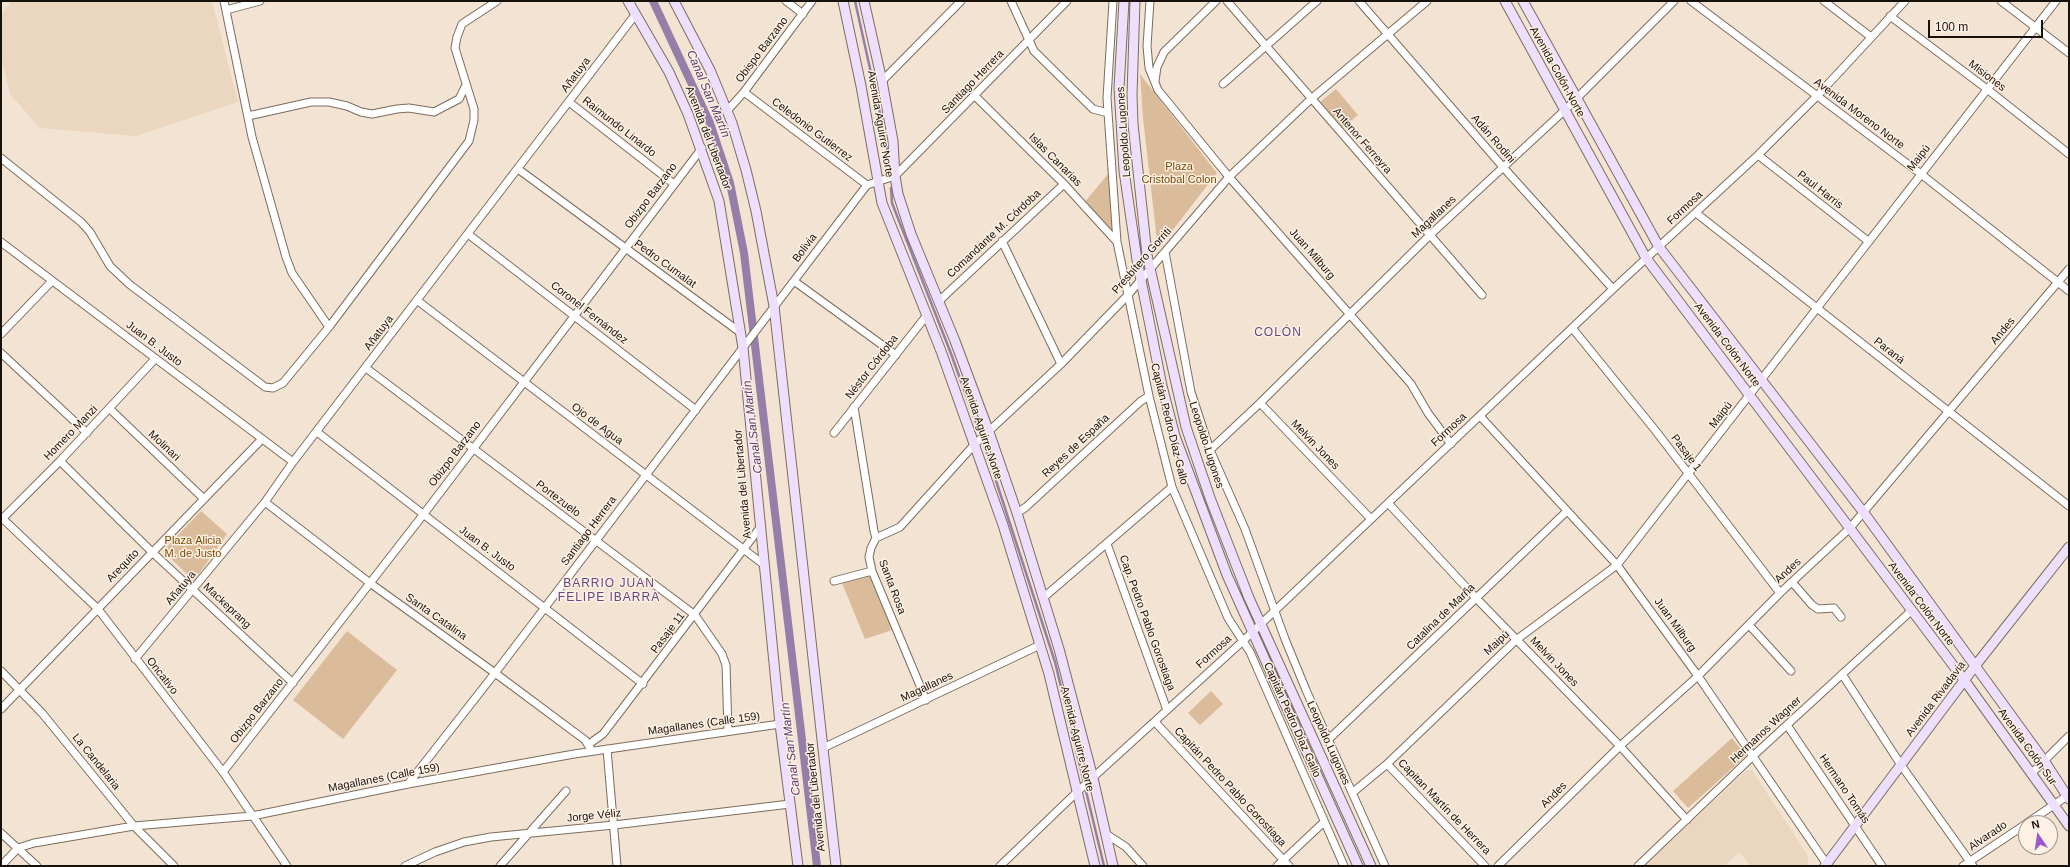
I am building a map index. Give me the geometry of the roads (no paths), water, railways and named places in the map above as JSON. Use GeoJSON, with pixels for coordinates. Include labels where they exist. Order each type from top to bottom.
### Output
{"type":"FeatureCollection","features":[{"type":"Feature","properties":{"kind":"main road","name":"Avenida del Libertador"},"geometry":{"type":"LineString","coordinates":[[628,1],[669,72],[702,148],[719,201],[743,348],[759,529],[780,724],[798,866]]}},
{"type":"Feature","properties":{"kind":"main road","name":"Avenida del Libertador"},"geometry":{"type":"LineString","coordinates":[[674,1],[710,70],[727,111],[746,170],[774,306],[836,866]]}},
{"type":"Feature","properties":{"kind":"main road","name":"Avenida Aguirre Norte"},"geometry":{"type":"LineString","coordinates":[[843,1],[885,212],[977,442],[1040,645],[1079,790],[1094,866]]}},
{"type":"Feature","properties":{"kind":"main road","name":"Avenida Aguirre Norte"},"geometry":{"type":"LineString","coordinates":[[864,1],[882,81],[893,146],[895,176],[911,234],[939,300],[1017,513],[1059,649],[1113,866]]}},
{"type":"Feature","properties":{"kind":"main road","name":"Leopoldo Lugones"},"geometry":{"type":"LineString","coordinates":[[1124,1],[1119,88],[1124,171],[1141,281],[1162,386],[1176,436],[1227,575],[1251,633],[1358,866]]}},
{"type":"Feature","properties":{"kind":"main road","name":"Leopoldo Lugones"},"geometry":{"type":"LineString","coordinates":[[1135,1],[1132,62],[1133,124],[1147,256],[1186,427],[1213,505],[1261,623],[1371,866]]}},
{"type":"Feature","properties":{"kind":"main road","name":"Avenida Colón Norte"},"geometry":{"type":"LineString","coordinates":[[1505,1],[1646,258],[1965,681]]}},
{"type":"Feature","properties":{"kind":"main road","name":"Avenida Colón Norte"},"geometry":{"type":"LineString","coordinates":[[1523,1],[1659,247],[1864,513],[1975,666]]}},
{"type":"Feature","properties":{"kind":"main road","name":"Avenida Rivadavia"},"geometry":{"type":"LineString","coordinates":[[1827,865],[1975,666],[2069,547]]}},
{"type":"Feature","properties":{"kind":"main road","name":"Avenida Colón Sur"},"geometry":{"type":"LineString","coordinates":[[1975,666],[2045,762],[2068,797]]}},
{"type":"Feature","properties":{"kind":"main road","name":"Avenida Colón Sur"},"geometry":{"type":"LineString","coordinates":[[1965,681],[2069,826]]}},
{"type":"Feature","properties":{"kind":"street"},"geometry":{"type":"LineString","coordinates":[[224,1],[248,116],[286,257],[292,273],[329,327]]}},
{"type":"Feature","properties":{"kind":"street"},"geometry":{"type":"LineString","coordinates":[[226,10],[260,1]]}},
{"type":"Feature","properties":{"kind":"street"},"geometry":{"type":"LineString","coordinates":[[1,158],[81,222],[90,232],[110,266],[129,284],[265,387],[273,388],[283,383],[329,327],[469,140],[474,120],[474,109],[455,48],[457,37],[462,24],[497,1]]}},
{"type":"Feature","properties":{"kind":"street"},"geometry":{"type":"LineString","coordinates":[[786,1],[803,14]]}},
{"type":"Feature","properties":{"kind":"street","name":"Obispo Barzano"},"geometry":{"type":"LineString","coordinates":[[727,111],[744,92],[812,1]]}},
{"type":"Feature","properties":{"kind":"street"},"geometry":{"type":"LineString","coordinates":[[882,81],[961,1]]}},
{"type":"Feature","properties":{"kind":"street"},"geometry":{"type":"LineString","coordinates":[[1011,1],[1028,41],[1034,51],[1093,109],[1108,113]]}},
{"type":"Feature","properties":{"kind":"street","name":"Santiago Herrera"},"geometry":{"type":"LineString","coordinates":[[895,176],[1067,1]]}},
{"type":"Feature","properties":{"kind":"street","name":"Capitán Pedro Díaz Gallo"},"geometry":{"type":"LineString","coordinates":[[1113,1],[1108,113],[1117,242],[1149,396],[1172,487],[1228,618],[1250,652],[1344,866]]}},
{"type":"Feature","properties":{"kind":"street","name":"Juan Milburg"},"geometry":{"type":"LineString","coordinates":[[1150,1],[1147,46],[1149,68],[1158,90],[1229,177],[1411,384],[1428,413],[1451,444]]}},
{"type":"Feature","properties":{"kind":"street"},"geometry":{"type":"LineString","coordinates":[[1154,81],[1157,67],[1164,52],[1216,1]]}},
{"type":"Feature","properties":{"kind":"street","name":"Antenor Ferreyra"},"geometry":{"type":"LineString","coordinates":[[1227,1],[1482,295]]}},
{"type":"Feature","properties":{"kind":"street"},"geometry":{"type":"LineString","coordinates":[[1223,84],[1317,1]]}},
{"type":"Feature","properties":{"kind":"street","name":"Adán Rodini"},"geometry":{"type":"LineString","coordinates":[[1359,1],[1503,167],[1613,289]]}},
{"type":"Feature","properties":{"kind":"street","name":"Presbítero Gorriti"},"geometry":{"type":"LineString","coordinates":[[876,538],[900,527],[977,442],[1061,364],[1141,281],[1229,177],[1311,99],[1427,1]]}},
{"type":"Feature","properties":{"kind":"street","name":"Magallanes"},"geometry":{"type":"LineString","coordinates":[[1210,450],[1260,403],[1430,235],[1565,110],[1674,1]]}},
{"type":"Feature","properties":{"kind":"street","name":"Avenida Moreno Norte"},"geometry":{"type":"LineString","coordinates":[[1691,1],[1921,174],[2069,291]]}},
{"type":"Feature","properties":{"kind":"street"},"geometry":{"type":"LineString","coordinates":[[1824,1],[1871,37]]}},
{"type":"Feature","properties":{"kind":"street","name":"Formosa"},"geometry":{"type":"LineString","coordinates":[[1000,866],[1079,790],[1243,641],[1275,609],[1573,329],[1613,289],[1758,155],[1817,96],[1905,1]]}},
{"type":"Feature","properties":{"kind":"street"},"geometry":{"type":"LineString","coordinates":[[2001,1],[2069,53]]}},
{"type":"Feature","properties":{"kind":"street","name":"Maipú"},"geometry":{"type":"LineString","coordinates":[[1352,793],[1387,764],[1516,640],[1617,565],[1750,395],[1816,307],[2056,1]]}},
{"type":"Feature","properties":{"kind":"street","name":"Añatuya"},"geometry":{"type":"LineString","coordinates":[[135,659],[194,590],[265,502],[293,462],[418,301],[635,15]]}},
{"type":"Feature","properties":{"kind":"street","name":"Misiones"},"geometry":{"type":"LineString","coordinates":[[1890,16],[1987,89],[2069,154]]}},
{"type":"Feature","properties":{"kind":"street"},"geometry":{"type":"LineString","coordinates":[[248,116],[311,102],[329,102],[372,114],[409,108],[434,112],[459,98],[466,85]]}},
{"type":"Feature","properties":{"kind":"street","name":"Celedonio Gutierrez"},"geometry":{"type":"LineString","coordinates":[[744,92],[867,185]]}},
{"type":"Feature","properties":{"kind":"street","name":"Islas Canarias"},"geometry":{"type":"LineString","coordinates":[[975,96],[1064,184],[1117,242]]}},
{"type":"Feature","properties":{"kind":"street","name":"Raimundo Linardo"},"geometry":{"type":"LineString","coordinates":[[569,102],[674,184]]}},
{"type":"Feature","properties":{"kind":"street","name":"Obizpo Barzano"},"geometry":{"type":"LineString","coordinates":[[223,772],[423,515],[523,381],[702,148]]}},
{"type":"Feature","properties":{"kind":"street","name":"Paul Harris"},"geometry":{"type":"LineString","coordinates":[[1758,155],[1868,242]]}},
{"type":"Feature","properties":{"kind":"street","name":"Pedro Cumalat"},"geometry":{"type":"LineString","coordinates":[[518,170],[741,333]]}},
{"type":"Feature","properties":{"kind":"street"},"geometry":{"type":"LineString","coordinates":[[867,185],[895,176]]}},
{"type":"Feature","properties":{"kind":"street","name":"Comandante M. Córdoba"},"geometry":{"type":"LineString","coordinates":[[939,300],[1064,184]]}},
{"type":"Feature","properties":{"kind":"street","name":"Bolivia"},"geometry":{"type":"LineString","coordinates":[[743,348],[867,185]]}},
{"type":"Feature","properties":{"kind":"street","name":"Paraná"},"geometry":{"type":"LineString","coordinates":[[1696,213],[2069,506]]}},
{"type":"Feature","properties":{"kind":"street","name":"Coronel Fernández"},"geometry":{"type":"LineString","coordinates":[[468,234],[696,410]]}},
{"type":"Feature","properties":{"kind":"street"},"geometry":{"type":"LineString","coordinates":[[1002,241],[1061,364]]}},
{"type":"Feature","properties":{"kind":"street","name":"Juan B. Justo"},"geometry":{"type":"LineString","coordinates":[[1,242],[293,462]]}},
{"type":"Feature","properties":{"kind":"street"},"geometry":{"type":"LineString","coordinates":[[1165,252],[1192,392],[1210,450],[1244,529],[1306,690],[1385,866]]}},
{"type":"Feature","properties":{"kind":"street","name":"Andes"},"geometry":{"type":"LineString","coordinates":[[1498,866],[1620,746],[1698,676],[1750,626],[1780,593],[1850,528],[2069,269]]}},
{"type":"Feature","properties":{"kind":"street"},"geometry":{"type":"LineString","coordinates":[[1,334],[52,281]]}},
{"type":"Feature","properties":{"kind":"street"},"geometry":{"type":"LineString","coordinates":[[794,281],[896,355]]}},
{"type":"Feature","properties":{"kind":"street","name":"Ojo de Agua"},"geometry":{"type":"LineString","coordinates":[[418,301],[763,564]]}},
{"type":"Feature","properties":{"kind":"street","name":"Néstor Córdoba"},"geometry":{"type":"LineString","coordinates":[[834,433],[927,315]]}},
{"type":"Feature","properties":{"kind":"street","name":"Pasaje 1"},"geometry":{"type":"LineString","coordinates":[[1573,329],[1780,593]]}},
{"type":"Feature","properties":{"kind":"street","name":"Santiago Herrera"},"geometry":{"type":"LineString","coordinates":[[408,784],[545,608],[743,348]]}},
{"type":"Feature","properties":{"kind":"street"},"geometry":{"type":"LineString","coordinates":[[1,353],[87,433]]}},
{"type":"Feature","properties":{"kind":"street","name":"Homero Manzi"},"geometry":{"type":"LineString","coordinates":[[2,519],[110,409],[155,359]]}},
{"type":"Feature","properties":{"kind":"street","name":"Portezuelo"},"geometry":{"type":"LineString","coordinates":[[366,368],[695,615],[722,654],[726,664],[728,731]]}},
{"type":"Feature","properties":{"kind":"street","name":"Reyes de España"},"geometry":{"type":"LineString","coordinates":[[1017,513],[1026,507],[1140,401],[1149,396]]}},
{"type":"Feature","properties":{"kind":"street","name":"Melvin Jones"},"geometry":{"type":"LineString","coordinates":[[1260,403],[1371,519]]}},
{"type":"Feature","properties":{"kind":"street"},"geometry":{"type":"LineString","coordinates":[[854,407],[876,538]]}},
{"type":"Feature","properties":{"kind":"street","name":"Molinari"},"geometry":{"type":"LineString","coordinates":[[110,409],[204,499]]}},
{"type":"Feature","properties":{"kind":"street","name":"Juan Milburg"},"geometry":{"type":"LineString","coordinates":[[1480,416],[1617,565],[1698,676],[1827,865]]}},
{"type":"Feature","properties":{"kind":"street","name":"Juan B. Justo"},"geometry":{"type":"LineString","coordinates":[[317,432],[643,684]]}},
{"type":"Feature","properties":{"kind":"street","name":"Arequito"},"geometry":{"type":"LineString","coordinates":[[1,709],[262,438]]}},
{"type":"Feature","properties":{"kind":"street","name":"Mackeprang"},"geometry":{"type":"LineString","coordinates":[[60,461],[152,552],[292,683]]}},
{"type":"Feature","properties":{"kind":"street"},"geometry":{"type":"LineString","coordinates":[[1043,598],[1172,487]]}},
{"type":"Feature","properties":{"kind":"street","name":"Santa Catalina"},"geometry":{"type":"LineString","coordinates":[[265,502],[370,583],[495,673],[590,748]]}},
{"type":"Feature","properties":{"kind":"street","name":"Melvin Jones"},"geometry":{"type":"LineString","coordinates":[[1388,503],[1516,640],[1620,746],[1687,820]]}},
{"type":"Feature","properties":{"kind":"street","name":"Catalina de Marña"},"geometry":{"type":"LineString","coordinates":[[1329,739],[1567,511]]}},
{"type":"Feature","properties":{"kind":"street","name":"Oncativo"},"geometry":{"type":"LineString","coordinates":[[2,519],[98,609],[223,772],[284,865]]}},
{"type":"Feature","properties":{"kind":"street","name":"Pasaje 11"},"geometry":{"type":"LineString","coordinates":[[590,748],[643,684],[759,529]]}},
{"type":"Feature","properties":{"kind":"street","name":"Santa Rosa"},"geometry":{"type":"LineString","coordinates":[[876,538],[871,548],[869,557],[872,571],[926,700]]}},
{"type":"Feature","properties":{"kind":"street","name":"Cap. Pedro Pablo Gorostiaga"},"geometry":{"type":"LineString","coordinates":[[1107,544],[1167,710]]}},
{"type":"Feature","properties":{"kind":"street"},"geometry":{"type":"LineString","coordinates":[[834,581],[872,571]]}},
{"type":"Feature","properties":{"kind":"street"},"geometry":{"type":"LineString","coordinates":[[1792,582],[1812,605],[1818,609],[1834,608],[1841,617]]}},
{"type":"Feature","properties":{"kind":"street","name":"Hermanos Wagner"},"geometry":{"type":"LineString","coordinates":[[1638,866],[1753,756],[1911,611]]}},
{"type":"Feature","properties":{"kind":"street"},"geometry":{"type":"LineString","coordinates":[[1750,626],[1791,671]]}},
{"type":"Feature","properties":{"kind":"street","name":"Magallanes"},"geometry":{"type":"LineString","coordinates":[[823,748],[1040,645]]}},
{"type":"Feature","properties":{"kind":"street","name":"La Candelaria"},"geometry":{"type":"LineString","coordinates":[[1,670],[21,689],[134,826],[174,866]]}},
{"type":"Feature","properties":{"kind":"street"},"geometry":{"type":"LineString","coordinates":[[1842,674],[1902,765],[1971,864]]}},
{"type":"Feature","properties":{"kind":"street","name":"Capitán Pedro Pablo Gorostiaga"},"geometry":{"type":"LineString","coordinates":[[1155,722],[1290,866]]}},
{"type":"Feature","properties":{"kind":"street","name":"Magallanes (Calle 159)"},"geometry":{"type":"LineString","coordinates":[[18,848],[34,843],[134,826],[252,816],[590,748],[607,749],[780,724]]}},
{"type":"Feature","properties":{"kind":"street","name":"Hermano Tomás"},"geometry":{"type":"LineString","coordinates":[[1787,725],[1882,866]]}},
{"type":"Feature","properties":{"kind":"street"},"geometry":{"type":"LineString","coordinates":[[2031,774],[2045,762],[2069,736]]}},
{"type":"Feature","properties":{"kind":"street"},"geometry":{"type":"LineString","coordinates":[[607,749],[617,866]]}},
{"type":"Feature","properties":{"kind":"street","name":"Capitan Martín de Herrera"},"geometry":{"type":"LineString","coordinates":[[1387,764],[1485,866]]}},
{"type":"Feature","properties":{"kind":"street"},"geometry":{"type":"LineString","coordinates":[[500,866],[526,834],[566,791]]}},
{"type":"Feature","properties":{"kind":"street","name":"Alvarado"},"geometry":{"type":"LineString","coordinates":[[2039,815],[2068,797]]}},
{"type":"Feature","properties":{"kind":"street","name":"Jorge Véliz"},"geometry":{"type":"LineString","coordinates":[[405,866],[435,852],[464,842],[491,837],[614,825],[790,804]]}},
{"type":"Feature","properties":{"kind":"street"},"geometry":{"type":"LineString","coordinates":[[1276,866],[1324,822]]}},
{"type":"Feature","properties":{"kind":"street","name":"Alvarado"},"geometry":{"type":"LineString","coordinates":[[1963,866],[1971,864],[2018,830]]}},
{"type":"Feature","properties":{"kind":"street"},"geometry":{"type":"LineString","coordinates":[[1,833],[37,866]]}},
{"type":"Feature","properties":{"kind":"street"},"geometry":{"type":"LineString","coordinates":[[1106,834],[1126,847],[1143,866]]}},
{"type":"Feature","properties":{"kind":"street"},"geometry":{"type":"LineString","coordinates":[[1,866],[18,848]]}},
{"type":"Feature","properties":{"kind":"waterway","name":"Canal San Martín"},"geometry":{"type":"LineString","coordinates":[[653,1],[710,123],[730,183],[744,253],[817,866]]}},
{"type":"Feature","properties":{"kind":"waterway"},"geometry":{"type":"LineString","coordinates":[[855,1],[887,145],[889,175]]}},
{"type":"Feature","properties":{"kind":"waterway"},"geometry":{"type":"LineString","coordinates":[[891,188],[892,203],[950,351],[986,450],[1055,662],[1104,866]]}},
{"type":"Feature","properties":{"kind":"district","name":"COLÓN"},"geometry":{"type":"Point","coordinates":[1278,333]}},
{"type":"Feature","properties":{"kind":"district","name":"BARRIO JUAN FELIPE IBARRA"},"geometry":{"type":"Point","coordinates":[609,591]}},
{"type":"Feature","properties":{"kind":"park label","name":"Plaza Cristobal Colon"},"geometry":{"type":"Point","coordinates":[1179,173]}},
{"type":"Feature","properties":{"kind":"park label","name":"Plaza Alicia M. de Justo"},"geometry":{"type":"Point","coordinates":[193,547]}}]}
